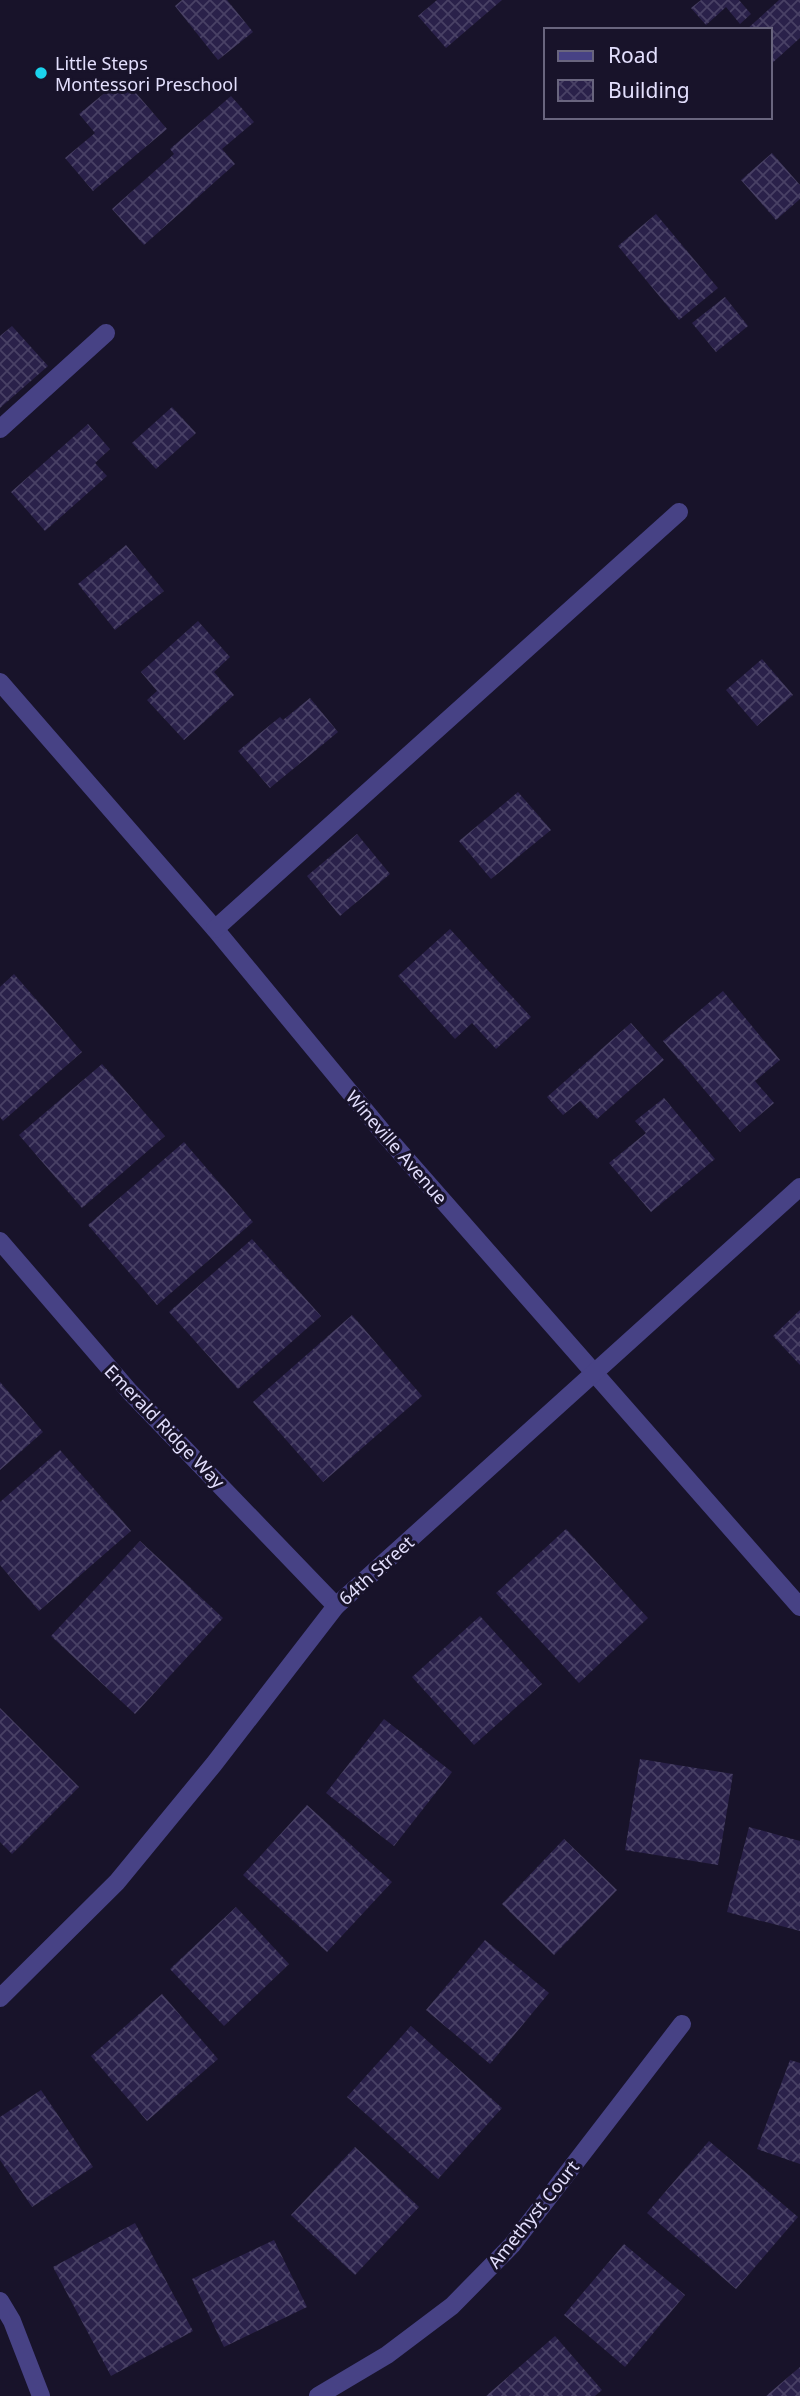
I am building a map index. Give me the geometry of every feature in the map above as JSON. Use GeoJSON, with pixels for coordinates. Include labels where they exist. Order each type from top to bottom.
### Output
{"type":"FeatureCollection","features":[{"type":"Feature","properties":{"kind":"street"},"geometry":{"type":"LineString","coordinates":[[0,429],[106,333]]}},
{"type":"Feature","properties":{"kind":"street"},"geometry":{"type":"LineString","coordinates":[[215,929],[679,512]]}},
{"type":"Feature","properties":{"kind":"street","name":"Wineville Avenue"},"geometry":{"type":"LineString","coordinates":[[0,682],[215,929],[386,1136],[800,1607]]}},
{"type":"Feature","properties":{"kind":"street","name":"64th Street"},"geometry":{"type":"LineString","coordinates":[[0,1998],[117,1882],[214,1764],[336,1606],[800,1187]]}},
{"type":"Feature","properties":{"kind":"street","name":"Emerald Ridge Way"},"geometry":{"type":"LineString","coordinates":[[0,1241],[130,1392],[336,1606]]}},
{"type":"Feature","properties":{"kind":"street","name":"Amethyst Court"},"geometry":{"type":"LineString","coordinates":[[318,2396],[387,2356],[452,2306],[512,2245],[682,2024]]}},
{"type":"Feature","properties":{"kind":"street"},"geometry":{"type":"LineString","coordinates":[[0,2301],[12,2321],[41,2396]]}},
{"type":"Feature","properties":{"kind":"building"},"geometry":{"type":"Polygon","coordinates":[[[182,0],[227,0],[253,32],[218,60],[175,6],[182,0]]]}},
{"type":"Feature","properties":{"kind":"building"},"geometry":{"type":"Polygon","coordinates":[[[437,0],[502,0],[446,48],[418,16],[437,0]]]}},
{"type":"Feature","properties":{"kind":"building"},"geometry":{"type":"Polygon","coordinates":[[[701,0],[739,0],[751,14],[740,24],[726,7],[706,25],[691,8],[701,0]]]}},
{"type":"Feature","properties":{"kind":"building"},"geometry":{"type":"Polygon","coordinates":[[[779,0],[800,0],[800,38],[772,63],[772,28],[748,28],[779,0]]]}},
{"type":"Feature","properties":{"kind":"building"},"geometry":{"type":"Polygon","coordinates":[[[123,78],[167,129],[93,191],[65,158],[95,133],[79,114],[123,78]]]}},
{"type":"Feature","properties":{"kind":"building"},"geometry":{"type":"Polygon","coordinates":[[[231,96],[254,122],[222,149],[235,164],[144,245],[112,209],[174,154],[170,149],[231,96]]]}},
{"type":"Feature","properties":{"kind":"building"},"geometry":{"type":"Polygon","coordinates":[[[772,153],[800,185],[800,199],[776,220],[741,180],[772,153]]]}},
{"type":"Feature","properties":{"kind":"building"},"geometry":{"type":"Polygon","coordinates":[[[656,214],[718,288],[679,320],[618,246],[656,214]]]}},
{"type":"Feature","properties":{"kind":"building"},"geometry":{"type":"Polygon","coordinates":[[[725,297],[748,326],[716,352],[692,323],[725,297]]]}},
{"type":"Feature","properties":{"kind":"building"},"geometry":{"type":"Polygon","coordinates":[[[12,326],[48,366],[0,408],[0,336],[12,326]]]}},
{"type":"Feature","properties":{"kind":"building"},"geometry":{"type":"Polygon","coordinates":[[[172,407],[196,433],[156,469],[132,443],[172,407]]]}},
{"type":"Feature","properties":{"kind":"building"},"geometry":{"type":"Polygon","coordinates":[[[88,424],[110,449],[95,463],[107,476],[45,531],[11,492],[88,424]]]}},
{"type":"Feature","properties":{"kind":"building"},"geometry":{"type":"Polygon","coordinates":[[[126,545],[164,591],[115,630],[78,584],[126,545]]]}},
{"type":"Feature","properties":{"kind":"building"},"geometry":{"type":"Polygon","coordinates":[[[198,621],[230,657],[214,672],[234,695],[184,740],[147,700],[157,691],[141,672],[198,621]]]}},
{"type":"Feature","properties":{"kind":"building"},"geometry":{"type":"Polygon","coordinates":[[[762,659],[793,695],[757,726],[726,690],[762,659]]]}},
{"type":"Feature","properties":{"kind":"building"},"geometry":{"type":"Polygon","coordinates":[[[310,698],[338,732],[270,788],[238,751],[280,717],[283,720],[310,698]]]}},
{"type":"Feature","properties":{"kind":"building"},"geometry":{"type":"Polygon","coordinates":[[[518,792],[551,830],[491,879],[459,841],[518,792]]]}},
{"type":"Feature","properties":{"kind":"building"},"geometry":{"type":"Polygon","coordinates":[[[357,834],[390,874],[340,916],[307,876],[357,834]]]}},
{"type":"Feature","properties":{"kind":"building"},"geometry":{"type":"Polygon","coordinates":[[[450,929],[531,1017],[496,1049],[472,1023],[455,1039],[398,976],[450,929]]]}},
{"type":"Feature","properties":{"kind":"building"},"geometry":{"type":"Polygon","coordinates":[[[14,974],[82,1052],[3,1121],[0,1117],[0,987],[14,974]]]}},
{"type":"Feature","properties":{"kind":"building"},"geometry":{"type":"Polygon","coordinates":[[[723,991],[780,1060],[755,1081],[774,1103],[740,1132],[663,1041],[723,991]]]}},
{"type":"Feature","properties":{"kind":"building"},"geometry":{"type":"Polygon","coordinates":[[[631,1023],[664,1060],[597,1119],[580,1101],[563,1115],[547,1097],[631,1023]]]}},
{"type":"Feature","properties":{"kind":"building"},"geometry":{"type":"Polygon","coordinates":[[[102,1064],[165,1136],[82,1208],[19,1135],[102,1064]]]}},
{"type":"Feature","properties":{"kind":"building"},"geometry":{"type":"Polygon","coordinates":[[[664,1098],[715,1159],[651,1212],[609,1163],[646,1133],[635,1121],[664,1098]]]}},
{"type":"Feature","properties":{"kind":"building"},"geometry":{"type":"Polygon","coordinates":[[[184,1142],[253,1222],[157,1305],[88,1225],[184,1142]]]}},
{"type":"Feature","properties":{"kind":"building"},"geometry":{"type":"Polygon","coordinates":[[[252,1239],[321,1316],[238,1389],[169,1312],[252,1239]]]}},
{"type":"Feature","properties":{"kind":"building"},"geometry":{"type":"Polygon","coordinates":[[[800,1310],[800,1365],[773,1336],[800,1310]]]}},
{"type":"Feature","properties":{"kind":"building"},"geometry":{"type":"Polygon","coordinates":[[[352,1315],[422,1396],[323,1482],[253,1402],[352,1315]]]}},
{"type":"Feature","properties":{"kind":"building"},"geometry":{"type":"Polygon","coordinates":[[[0,1382],[43,1432],[0,1470],[0,1382]]]}},
{"type":"Feature","properties":{"kind":"building"},"geometry":{"type":"Polygon","coordinates":[[[60,1450],[131,1531],[39,1611],[0,1565],[0,1502],[60,1450]]]}},
{"type":"Feature","properties":{"kind":"building"},"geometry":{"type":"Polygon","coordinates":[[[566,1529],[648,1618],[579,1683],[496,1593],[566,1529]]]}},
{"type":"Feature","properties":{"kind":"building"},"geometry":{"type":"Polygon","coordinates":[[[140,1541],[223,1618],[135,1714],[51,1636],[140,1541]]]}},
{"type":"Feature","properties":{"kind":"building"},"geometry":{"type":"Polygon","coordinates":[[[480,1616],[542,1684],[474,1745],[412,1677],[480,1616]]]}},
{"type":"Feature","properties":{"kind":"building"},"geometry":{"type":"Polygon","coordinates":[[[0,1708],[79,1787],[12,1854],[0,1842],[0,1708]]]}},
{"type":"Feature","properties":{"kind":"building"},"geometry":{"type":"Polygon","coordinates":[[[384,1719],[452,1772],[394,1846],[326,1793],[384,1719]]]}},
{"type":"Feature","properties":{"kind":"building"},"geometry":{"type":"Polygon","coordinates":[[[640,1759],[733,1774],[718,1865],[625,1850],[640,1759]]]}},
{"type":"Feature","properties":{"kind":"building"},"geometry":{"type":"Polygon","coordinates":[[[307,1805],[392,1882],[327,1952],[243,1875],[307,1805]]]}},
{"type":"Feature","properties":{"kind":"building"},"geometry":{"type":"Polygon","coordinates":[[[749,1827],[800,1841],[800,1931],[727,1912],[749,1827]]]}},
{"type":"Feature","properties":{"kind":"building"},"geometry":{"type":"Polygon","coordinates":[[[564,1839],[617,1890],[554,1955],[502,1904],[564,1839]]]}},
{"type":"Feature","properties":{"kind":"building"},"geometry":{"type":"Polygon","coordinates":[[[236,1907],[289,1964],[224,2026],[170,1969],[236,1907]]]}},
{"type":"Feature","properties":{"kind":"building"},"geometry":{"type":"Polygon","coordinates":[[[485,1940],[549,1993],[490,2064],[426,2010],[485,1940]]]}},
{"type":"Feature","properties":{"kind":"building"},"geometry":{"type":"Polygon","coordinates":[[[162,1994],[218,2059],[147,2121],[91,2056],[162,1994]]]}},
{"type":"Feature","properties":{"kind":"building"},"geometry":{"type":"Polygon","coordinates":[[[411,2026],[502,2108],[438,2179],[347,2097],[411,2026]]]}},
{"type":"Feature","properties":{"kind":"building"},"geometry":{"type":"Polygon","coordinates":[[[790,2060],[800,2063],[800,2164],[757,2149],[790,2060]]]}},
{"type":"Feature","properties":{"kind":"building"},"geometry":{"type":"Polygon","coordinates":[[[41,2090],[93,2167],[32,2207],[0,2160],[0,2117],[41,2090]]]}},
{"type":"Feature","properties":{"kind":"building"},"geometry":{"type":"Polygon","coordinates":[[[709,2141],[798,2217],[736,2289],[647,2213],[709,2141]]]}},
{"type":"Feature","properties":{"kind":"building"},"geometry":{"type":"Polygon","coordinates":[[[355,2147],[419,2207],[355,2275],[291,2215],[355,2147]]]}},
{"type":"Feature","properties":{"kind":"building"},"geometry":{"type":"Polygon","coordinates":[[[135,2223],[193,2331],[111,2376],[53,2267],[135,2223]]]}},
{"type":"Feature","properties":{"kind":"building"},"geometry":{"type":"Polygon","coordinates":[[[274,2240],[307,2307],[224,2347],[192,2279],[274,2240]]]}},
{"type":"Feature","properties":{"kind":"building"},"geometry":{"type":"Polygon","coordinates":[[[624,2244],[685,2295],[625,2367],[564,2315],[624,2244]]]}},
{"type":"Feature","properties":{"kind":"building"},"geometry":{"type":"Polygon","coordinates":[[[555,2336],[602,2390],[595,2396],[486,2396],[555,2336]]]}},
{"type":"Feature","properties":{"kind":"building"},"geometry":{"type":"Polygon","coordinates":[[[800,2367],[800,2396],[766,2396],[800,2367]]]}},
{"type":"Feature","properties":{"kind":"place","name":"Little Steps Montessori Preschool"},"geometry":{"type":"Point","coordinates":[41,73]}}]}
